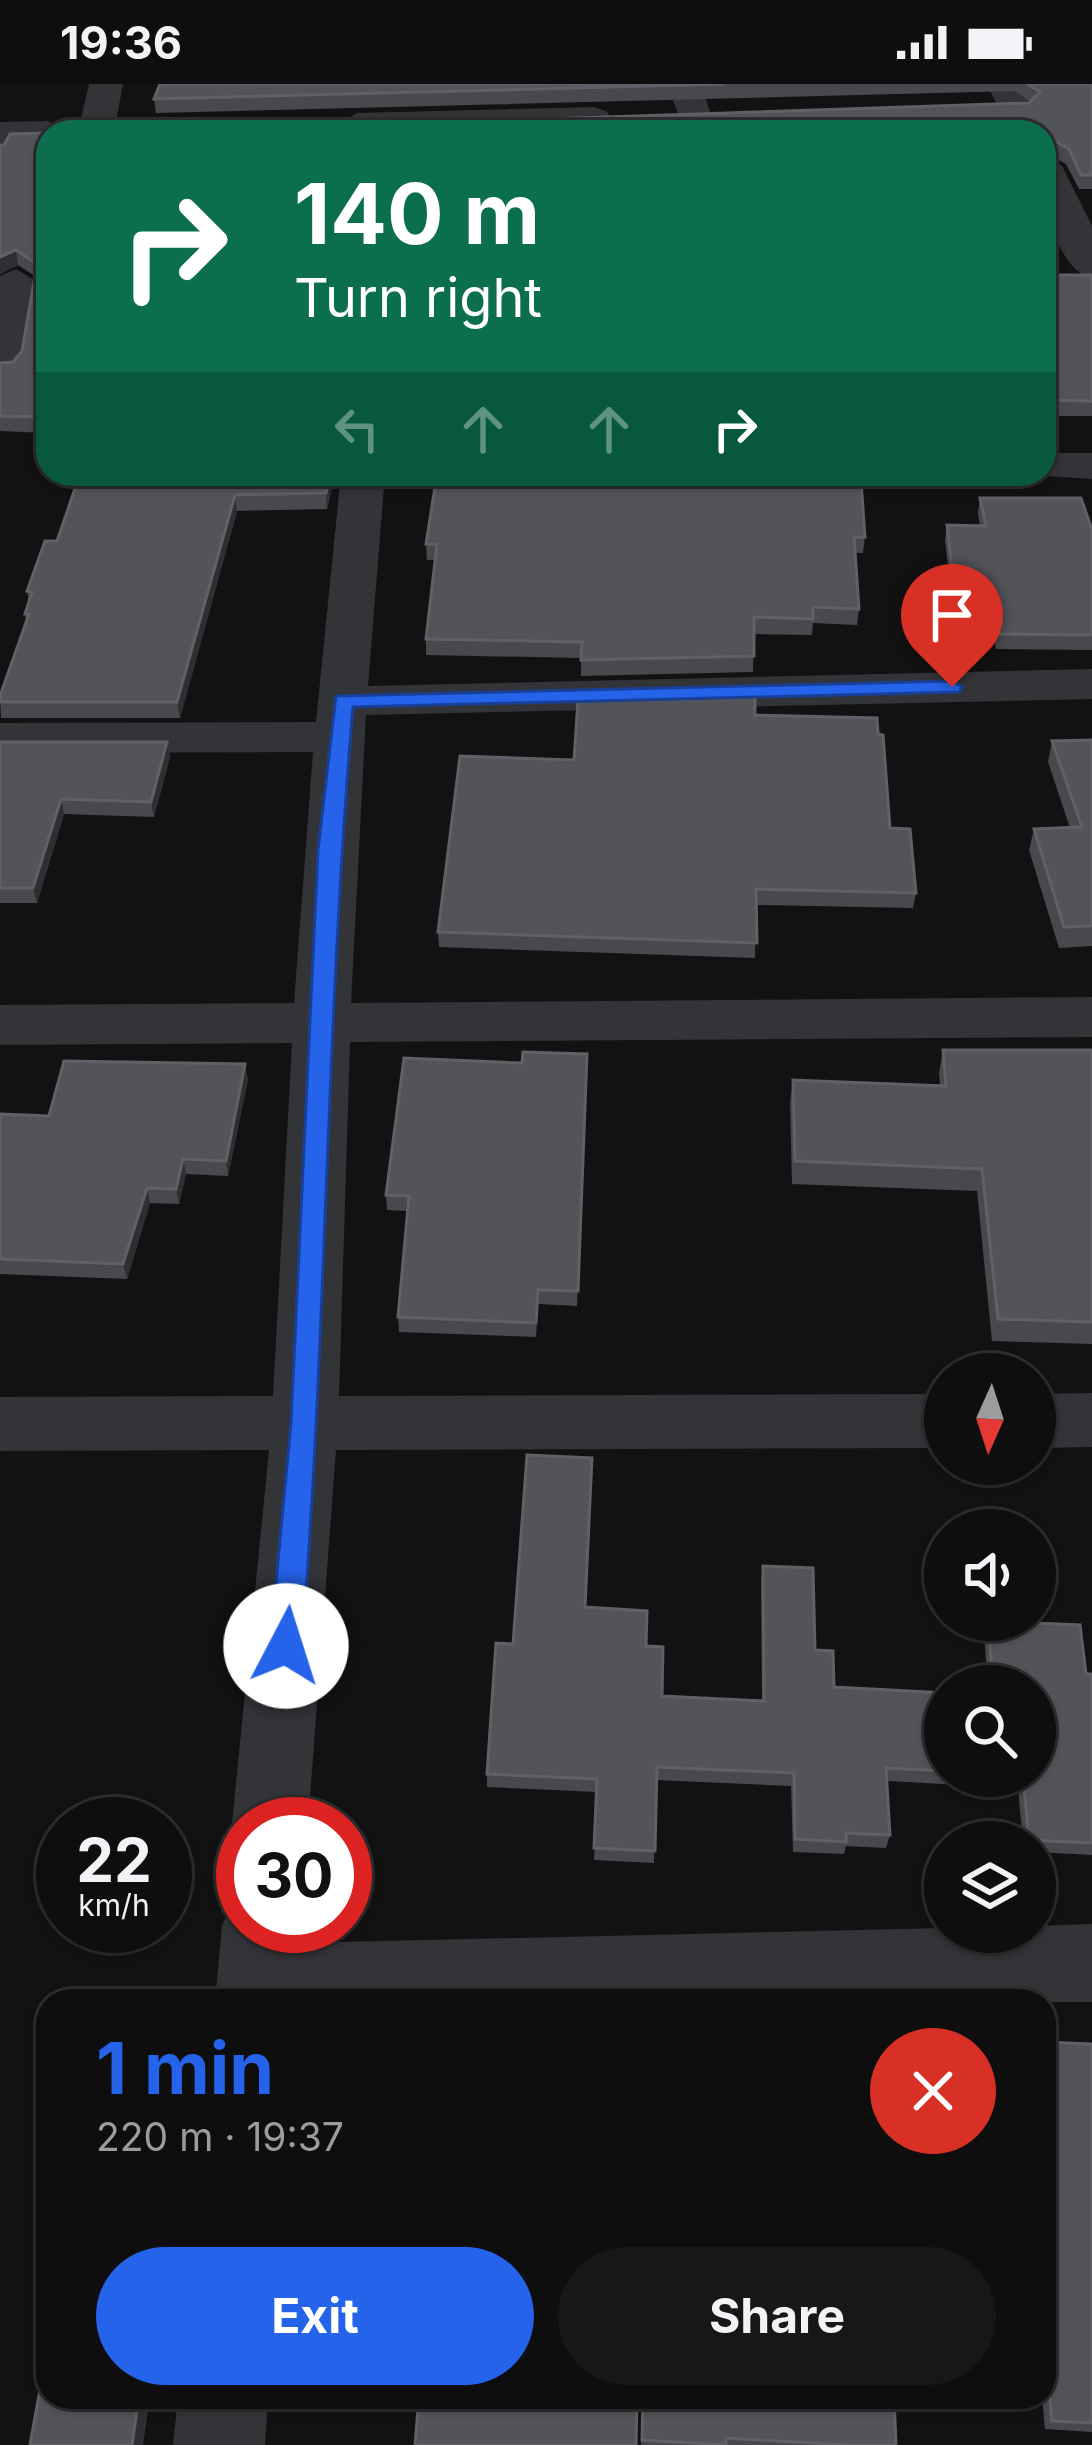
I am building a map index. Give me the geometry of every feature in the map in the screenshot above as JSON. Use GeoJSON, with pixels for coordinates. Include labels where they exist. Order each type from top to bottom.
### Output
{"type":"FeatureCollection","features":[{"type":"Feature","properties":{"kind":"street"},"geometry":{"type":"LineString","coordinates":[[98,120],[106,84]]}},
{"type":"Feature","properties":{"kind":"street"},"geometry":{"type":"LineString","coordinates":[[381,120],[383,84]]}},
{"type":"Feature","properties":{"kind":"street"},"geometry":{"type":"LineString","coordinates":[[567,120],[637,117],[689,100],[739,114]]}},
{"type":"Feature","properties":{"kind":"street"},"geometry":{"type":"LineString","coordinates":[[969,107],[1016,107]]}},
{"type":"Feature","properties":{"kind":"street"},"geometry":{"type":"LineString","coordinates":[[0,133],[36,132]]}},
{"type":"Feature","properties":{"kind":"street"},"geometry":{"type":"LineString","coordinates":[[1056,190],[1092,264]]}},
{"type":"Feature","properties":{"kind":"street"},"geometry":{"type":"LineString","coordinates":[[1056,261],[1092,264]]}},
{"type":"Feature","properties":{"kind":"street"},"geometry":{"type":"LineString","coordinates":[[0,364],[21,281]]}},
{"type":"Feature","properties":{"kind":"street"},"geometry":{"type":"LineString","coordinates":[[1056,466],[1092,466]]}},
{"type":"Feature","properties":{"kind":"street"},"geometry":{"type":"LineString","coordinates":[[272,1797],[305,1423],[341,718],[362,486]]}},
{"type":"Feature","properties":{"kind":"street"},"geometry":{"type":"LineString","coordinates":[[0,738],[1092,684]]}},
{"type":"Feature","properties":{"kind":"street"},"geometry":{"type":"LineString","coordinates":[[0,1025],[323,1018],[1092,1017]]}},
{"type":"Feature","properties":{"kind":"street"},"geometry":{"type":"LineString","coordinates":[[1056,1420],[1092,1420]]}},
{"type":"Feature","properties":{"kind":"street"},"geometry":{"type":"LineString","coordinates":[[0,1424],[924,1421]]}},
{"type":"Feature","properties":{"kind":"street"},"geometry":{"type":"LineString","coordinates":[[257,1970],[1092,1963]]}},
{"type":"Feature","properties":{"kind":"street"},"geometry":{"type":"LineString","coordinates":[[219,2445],[222,2409]]}},
{"type":"Feature","properties":{"kind":"building"},"geometry":{"type":"Polygon","coordinates":[[[160,84],[724,84],[154,99],[160,84]]]}},
{"type":"Feature","properties":{"kind":"building"},"geometry":{"type":"Polygon","coordinates":[[[1028,84],[1092,84],[1092,175],[1081,175],[1069,149],[1056,142],[1056,120],[513,120],[1029,103],[1040,92],[1028,84]]]}},
{"type":"Feature","properties":{"kind":"building"},"geometry":{"type":"Polygon","coordinates":[[[36,133],[36,263],[16,250],[0,257],[0,145],[10,134],[36,133]]]}},
{"type":"Feature","properties":{"kind":"building"},"geometry":{"type":"Polygon","coordinates":[[[36,270],[36,417],[0,416],[0,363],[13,362],[22,351],[36,270]]]}},
{"type":"Feature","properties":{"kind":"building"},"geometry":{"type":"Polygon","coordinates":[[[1056,275],[1092,275],[1092,401],[1056,400],[1056,275]]]}},
{"type":"Feature","properties":{"kind":"building"},"geometry":{"type":"Polygon","coordinates":[[[76,486],[327,486],[326,493],[235,495],[177,702],[0,702],[29,614],[25,614],[32,592],[27,591],[45,541],[57,541],[76,486]]]}},
{"type":"Feature","properties":{"kind":"building"},"geometry":{"type":"Polygon","coordinates":[[[435,486],[861,486],[865,537],[854,537],[859,609],[813,607],[813,619],[754,617],[754,656],[581,660],[582,642],[426,639],[437,544],[426,544],[435,486]]]}},
{"type":"Feature","properties":{"kind":"building"},"geometry":{"type":"Polygon","coordinates":[[[980,498],[1081,498],[1092,530],[1092,635],[999,634],[990,596],[955,595],[947,525],[986,526],[980,498]]]}},
{"type":"Feature","properties":{"kind":"building"},"geometry":{"type":"Polygon","coordinates":[[[755,696],[755,715],[877,718],[878,734],[883,735],[890,828],[910,829],[916,893],[756,889],[757,943],[438,932],[460,756],[574,760],[578,700],[755,696]]]}},
{"type":"Feature","properties":{"kind":"building"},"geometry":{"type":"Polygon","coordinates":[[[1092,740],[1092,926],[1064,927],[1034,829],[1082,827],[1052,741],[1092,740]]]}},
{"type":"Feature","properties":{"kind":"building"},"geometry":{"type":"Polygon","coordinates":[[[0,742],[167,742],[151,802],[61,799],[33,888],[0,888],[0,742]]]}},
{"type":"Feature","properties":{"kind":"building"},"geometry":{"type":"Polygon","coordinates":[[[943,1050],[1092,1050],[1092,1322],[998,1319],[982,1169],[795,1161],[793,1080],[946,1086],[943,1050]]]}},
{"type":"Feature","properties":{"kind":"building"},"geometry":{"type":"Polygon","coordinates":[[[523,1052],[587,1054],[578,1291],[538,1290],[536,1323],[398,1317],[409,1196],[386,1195],[404,1058],[522,1063],[523,1052]]]}},
{"type":"Feature","properties":{"kind":"building"},"geometry":{"type":"Polygon","coordinates":[[[64,1061],[245,1064],[226,1161],[183,1159],[176,1189],[147,1188],[123,1264],[0,1259],[0,1114],[49,1116],[64,1061]]]}},
{"type":"Feature","properties":{"kind":"building"},"geometry":{"type":"Polygon","coordinates":[[[527,1455],[592,1458],[585,1607],[647,1611],[646,1646],[663,1647],[662,1696],[764,1701],[763,1566],[813,1568],[815,1650],[833,1651],[834,1687],[924,1692],[924,1770],[886,1768],[890,1835],[846,1833],[846,1842],[795,1839],[794,1773],[657,1767],[655,1851],[594,1848],[597,1779],[487,1774],[496,1643],[513,1644],[527,1455]]]}},
{"type":"Feature","properties":{"kind":"building"},"geometry":{"type":"Polygon","coordinates":[[[1056,1624],[1080,1625],[1086,1674],[1092,1674],[1092,1843],[1056,1841],[1056,1821],[1027,1821],[1025,1797],[1056,1797],[1056,1665],[991,1665],[990,1641],[1056,1641],[1056,1624]]]}},
{"type":"Feature","properties":{"kind":"building"},"geometry":{"type":"Polygon","coordinates":[[[1056,2042],[1092,2044],[1092,2423],[1052,2421],[1051,2409],[1056,2409],[1056,2042]]]}},
{"type":"Feature","properties":{"kind":"building"},"geometry":{"type":"Polygon","coordinates":[[[36,2409],[137,2409],[132,2445],[30,2445],[36,2409]]]}},
{"type":"Feature","properties":{"kind":"building"},"geometry":{"type":"Polygon","coordinates":[[[418,2409],[637,2409],[636,2445],[415,2445],[418,2409]]]}},
{"type":"Feature","properties":{"kind":"building"},"geometry":{"type":"Polygon","coordinates":[[[643,2409],[894,2409],[896,2445],[726,2438],[726,2445],[642,2440],[643,2409]]]}},
{"type":"Feature","properties":{"kind":"route"},"geometry":{"type":"LineString","coordinates":[[286,1646],[305,1423],[329,850],[343,700],[952,687]]}}]}
